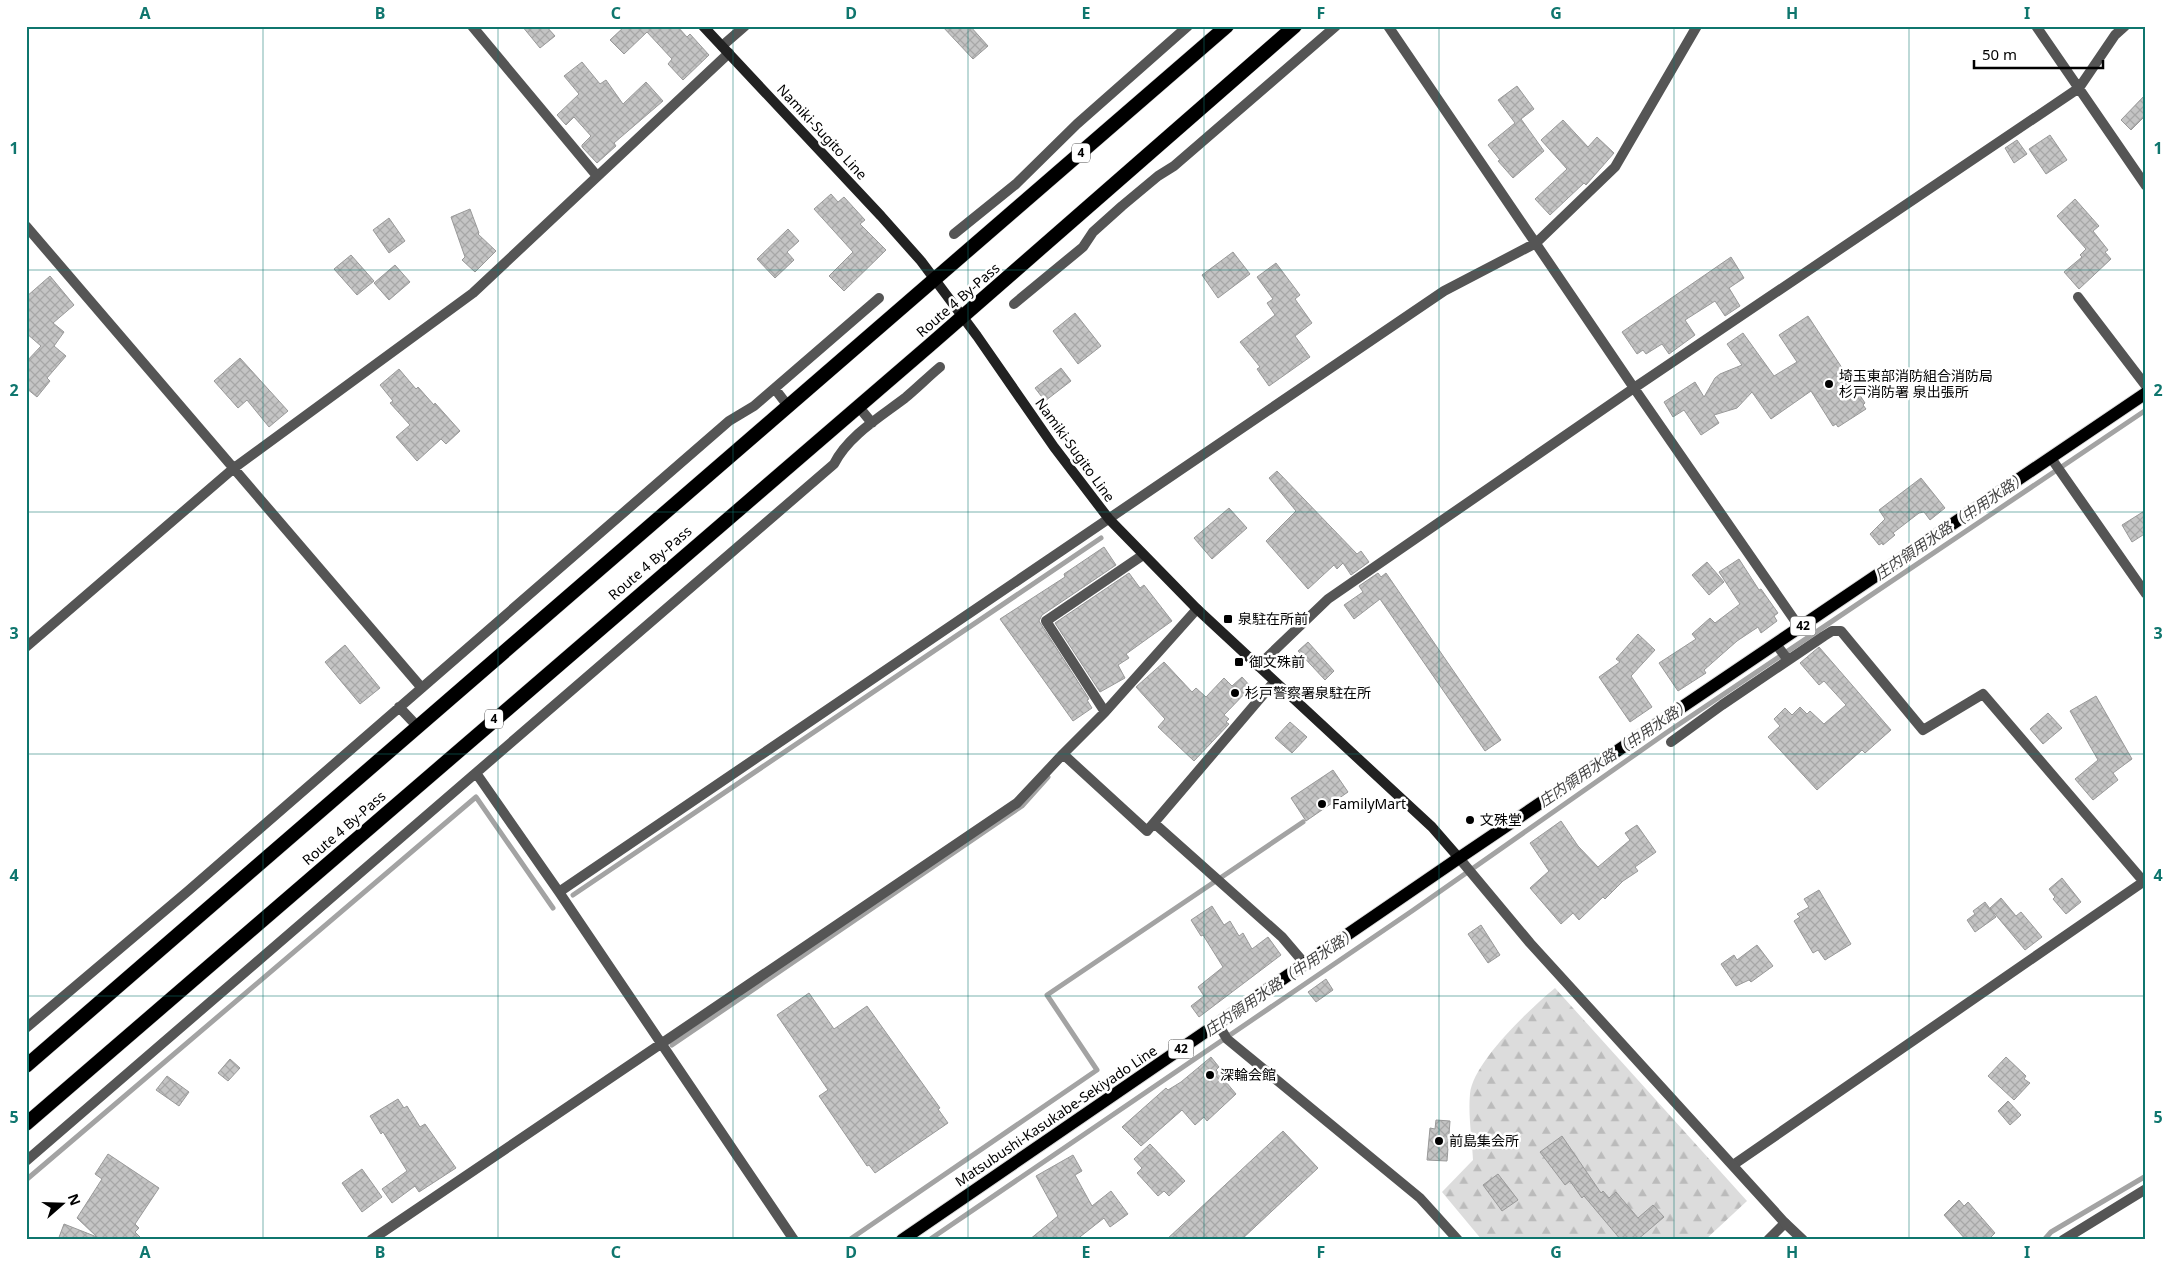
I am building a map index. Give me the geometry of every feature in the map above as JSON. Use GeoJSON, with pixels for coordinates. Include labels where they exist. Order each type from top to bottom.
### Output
{"type":"FeatureCollection","features":[{"type":"Feature","properties":{"kind":"highway","name":"Route 4 By-Pass"},"geometry":{"type":"LineString","coordinates":[[26,1066],[1227,26]]}},
{"type":"Feature","properties":{"kind":"highway","name":"Route 4 By-Pass"},"geometry":{"type":"LineString","coordinates":[[26,1124],[963,316],[1295,26]]}},
{"type":"Feature","properties":{"kind":"main road","name":"Namiki-Sugito Line"},"geometry":{"type":"LineString","coordinates":[[703,26],[882,216],[935,279],[1054,447],[1109,519],[1197,609],[1432,827],[1459,858]]}},
{"type":"Feature","properties":{"kind":"main road","name":"Matsubushi-Kasukabe-Sekiyado Line"},"geometry":{"type":"LineString","coordinates":[[902,1240],[1459,858],[2146,393]]}},
{"type":"Feature","properties":{"kind":"street"},"geometry":{"type":"LineString","coordinates":[[472,26],[597,176]]}},
{"type":"Feature","properties":{"kind":"street"},"geometry":{"type":"LineString","coordinates":[[26,648],[234,468],[473,293],[597,176],[725,50],[745,26]]}},
{"type":"Feature","properties":{"kind":"street"},"geometry":{"type":"LineString","coordinates":[[954,234],[1016,184],[1077,124],[1188,26]]}},
{"type":"Feature","properties":{"kind":"street"},"geometry":{"type":"LineString","coordinates":[[1014,304],[1082,247],[1093,232],[1122,206],[1158,176],[1174,166],[1336,26]]}},
{"type":"Feature","properties":{"kind":"street"},"geometry":{"type":"LineString","coordinates":[[1388,26],[1800,628]]}},
{"type":"Feature","properties":{"kind":"street"},"geometry":{"type":"LineString","coordinates":[[559,892],[1444,291],[1536,243],[1615,167],[1697,26]]}},
{"type":"Feature","properties":{"kind":"street"},"geometry":{"type":"LineString","coordinates":[[2036,26],[2146,186]]}},
{"type":"Feature","properties":{"kind":"street"},"geometry":{"type":"LineString","coordinates":[[1258,666],[1328,599],[1634,388],[2079,88],[2115,35],[2125,26]]}},
{"type":"Feature","properties":{"kind":"street"},"geometry":{"type":"LineString","coordinates":[[26,226],[422,687]]}},
{"type":"Feature","properties":{"kind":"street"},"geometry":{"type":"LineString","coordinates":[[2078,297],[2146,386]]}},
{"type":"Feature","properties":{"kind":"street"},"geometry":{"type":"LineString","coordinates":[[26,1028],[188,891],[729,422],[754,406],[879,298]]}},
{"type":"Feature","properties":{"kind":"street"},"geometry":{"type":"LineString","coordinates":[[26,1161],[834,464],[840,452],[940,367]]}},
{"type":"Feature","properties":{"kind":"street"},"geometry":{"type":"LineString","coordinates":[[774,389],[788,406]]}},
{"type":"Feature","properties":{"kind":"street"},"geometry":{"type":"LineString","coordinates":[[858,406],[872,423]]}},
{"type":"Feature","properties":{"kind":"street"},"geometry":{"type":"LineString","coordinates":[[2051,458],[2146,594]]}},
{"type":"Feature","properties":{"kind":"street"},"geometry":{"type":"LineString","coordinates":[[1105,712],[1046,622],[1143,555]]}},
{"type":"Feature","properties":{"kind":"street"},"geometry":{"type":"LineString","coordinates":[[370,1240],[1017,803],[1105,712],[1197,609]]}},
{"type":"Feature","properties":{"kind":"street"},"geometry":{"type":"LineString","coordinates":[[1671,742],[1832,631],[1841,631],[1923,730],[1984,694],[2145,881],[1733,1165]]}},
{"type":"Feature","properties":{"kind":"street"},"geometry":{"type":"LineString","coordinates":[[1776,644],[1788,660]]}},
{"type":"Feature","properties":{"kind":"street"},"geometry":{"type":"LineString","coordinates":[[1063,754],[1147,831],[1274,682]]}},
{"type":"Feature","properties":{"kind":"street"},"geometry":{"type":"LineString","coordinates":[[399,707],[417,726]]}},
{"type":"Feature","properties":{"kind":"street"},"geometry":{"type":"LineString","coordinates":[[476,773],[559,892],[794,1240]]}},
{"type":"Feature","properties":{"kind":"street"},"geometry":{"type":"LineString","coordinates":[[1154,823],[1282,937],[1305,964]]}},
{"type":"Feature","properties":{"kind":"street"},"geometry":{"type":"LineString","coordinates":[[1459,858],[1530,944],[1803,1240]]}},
{"type":"Feature","properties":{"kind":"street"},"geometry":{"type":"LineString","coordinates":[[1218,1024],[1227,1039],[1420,1198],[1458,1240]]}},
{"type":"Feature","properties":{"kind":"street"},"geometry":{"type":"LineString","coordinates":[[2063,1240],[2146,1189]]}},
{"type":"Feature","properties":{"kind":"street"},"geometry":{"type":"LineString","coordinates":[[1768,1240],[1785,1222]]}},
{"type":"Feature","properties":{"kind":"green space"},"geometry":{"type":"Polygon","coordinates":[[[1555,988],[1747,1201],[1705,1240],[1482,1240],[1442,1192],[1473,1160],[1470,1094],[1473,1081],[1481,1067],[1504,1037],[1555,988]]]}},
{"type":"Feature","properties":{"kind":"building"},"geometry":{"type":"Polygon","coordinates":[[[522,26],[546,26],[555,36],[540,48],[522,26]]]}},
{"type":"Feature","properties":{"kind":"building"},"geometry":{"type":"Polygon","coordinates":[[[625,26],[677,26],[687,37],[690,34],[709,55],[683,80],[668,64],[672,59],[647,32],[624,54],[610,40],[625,26]]]}},
{"type":"Feature","properties":{"kind":"building"},"geometry":{"type":"Polygon","coordinates":[[[942,26],[970,26],[988,46],[973,59],[942,26]]]}},
{"type":"Feature","properties":{"kind":"building"},"geometry":{"type":"Polygon","coordinates":[[[582,62],[600,84],[606,80],[623,104],[646,82],[663,101],[614,143],[616,146],[597,163],[582,147],[591,136],[574,117],[566,125],[557,115],[579,94],[564,76],[582,62]]]}},
{"type":"Feature","properties":{"kind":"building"},"geometry":{"type":"Polygon","coordinates":[[[1517,86],[1534,109],[1521,119],[1544,151],[1513,178],[1498,161],[1500,160],[1488,145],[1515,123],[1498,100],[1517,86]]]}},
{"type":"Feature","properties":{"kind":"building"},"geometry":{"type":"Polygon","coordinates":[[[2146,94],[2146,115],[2131,130],[2121,120],[2146,94]]]}},
{"type":"Feature","properties":{"kind":"building"},"geometry":{"type":"Polygon","coordinates":[[[1563,120],[1588,147],[1597,137],[1614,153],[1586,185],[1584,183],[1550,215],[1535,199],[1567,169],[1541,140],[1563,120]]]}},
{"type":"Feature","properties":{"kind":"building"},"geometry":{"type":"Polygon","coordinates":[[[2050,135],[2067,160],[2046,174],[2029,149],[2050,135]]]}},
{"type":"Feature","properties":{"kind":"building"},"geometry":{"type":"Polygon","coordinates":[[[2017,140],[2027,154],[2014,163],[2005,148],[2017,140]]]}},
{"type":"Feature","properties":{"kind":"building"},"geometry":{"type":"Polygon","coordinates":[[[831,194],[838,202],[844,197],[865,220],[860,224],[886,250],[844,291],[829,276],[853,252],[814,209],[831,194]]]}},
{"type":"Feature","properties":{"kind":"building"},"geometry":{"type":"Polygon","coordinates":[[[2075,199],[2099,226],[2093,231],[2108,250],[2105,252],[2111,259],[2079,289],[2064,272],[2082,257],[2080,255],[2086,249],[2057,216],[2075,199]]]}},
{"type":"Feature","properties":{"kind":"building"},"geometry":{"type":"Polygon","coordinates":[[[470,209],[478,234],[496,251],[475,272],[462,260],[465,257],[451,217],[470,209]]]}},
{"type":"Feature","properties":{"kind":"building"},"geometry":{"type":"Polygon","coordinates":[[[389,218],[405,241],[389,253],[373,230],[389,218]]]}},
{"type":"Feature","properties":{"kind":"building"},"geometry":{"type":"Polygon","coordinates":[[[788,229],[799,241],[787,252],[794,260],[775,278],[757,259],[788,229]]]}},
{"type":"Feature","properties":{"kind":"building"},"geometry":{"type":"Polygon","coordinates":[[[1233,252],[1250,274],[1218,298],[1202,275],[1233,252]]]}},
{"type":"Feature","properties":{"kind":"building"},"geometry":{"type":"Polygon","coordinates":[[[351,255],[374,281],[357,295],[334,269],[351,255]]]}},
{"type":"Feature","properties":{"kind":"building"},"geometry":{"type":"Polygon","coordinates":[[[1731,257],[1744,278],[1729,288],[1740,306],[1725,316],[1715,301],[1685,320],[1695,335],[1669,354],[1662,344],[1646,354],[1643,350],[1637,354],[1622,332],[1731,257]]]}},
{"type":"Feature","properties":{"kind":"building"},"geometry":{"type":"Polygon","coordinates":[[[1276,263],[1300,295],[1295,299],[1312,323],[1295,336],[1310,357],[1269,386],[1257,369],[1260,367],[1240,342],[1275,315],[1267,303],[1273,299],[1257,277],[1276,263]]]}},
{"type":"Feature","properties":{"kind":"building"},"geometry":{"type":"Polygon","coordinates":[[[395,265],[410,282],[389,300],[374,283],[395,265]]]}},
{"type":"Feature","properties":{"kind":"building"},"geometry":{"type":"Polygon","coordinates":[[[50,276],[74,305],[53,323],[64,332],[54,346],[66,356],[47,378],[50,381],[37,397],[26,388],[26,362],[41,346],[26,333],[26,297],[50,276]]]}},
{"type":"Feature","properties":{"kind":"building"},"geometry":{"type":"Polygon","coordinates":[[[1075,313],[1101,346],[1078,364],[1053,331],[1075,313]]]}},
{"type":"Feature","properties":{"kind":"building"},"geometry":{"type":"Polygon","coordinates":[[[1808,316],[1865,403],[1863,405],[1866,409],[1838,427],[1836,424],[1833,426],[1811,391],[1771,419],[1752,392],[1737,408],[1714,415],[1719,423],[1701,435],[1684,410],[1673,417],[1664,402],[1695,382],[1704,397],[1715,378],[1742,365],[1727,344],[1743,333],[1774,376],[1797,362],[1779,335],[1808,316]]]}},
{"type":"Feature","properties":{"kind":"building"},"geometry":{"type":"Polygon","coordinates":[[[240,358],[288,411],[269,427],[247,400],[238,408],[214,381],[240,358]]]}},
{"type":"Feature","properties":{"kind":"building"},"geometry":{"type":"Polygon","coordinates":[[[1061,368],[1071,381],[1045,401],[1035,388],[1061,368]]]}},
{"type":"Feature","properties":{"kind":"building"},"geometry":{"type":"Polygon","coordinates":[[[399,369],[416,389],[418,387],[434,405],[435,403],[460,431],[446,444],[441,439],[417,461],[396,437],[410,425],[390,403],[393,401],[380,385],[399,369]]]}},
{"type":"Feature","properties":{"kind":"building"},"geometry":{"type":"Polygon","coordinates":[[[1277,471],[1357,554],[1361,551],[1369,562],[1351,575],[1343,563],[1337,569],[1334,565],[1308,589],[1266,541],[1296,511],[1269,478],[1277,471]]]}},
{"type":"Feature","properties":{"kind":"building"},"geometry":{"type":"Polygon","coordinates":[[[1921,478],[1945,508],[1930,520],[1924,512],[1919,513],[1893,533],[1895,535],[1883,545],[1882,543],[1879,545],[1870,534],[1885,519],[1879,510],[1921,478]]]}},
{"type":"Feature","properties":{"kind":"building"},"geometry":{"type":"Polygon","coordinates":[[[1229,508],[1247,528],[1212,559],[1194,538],[1229,508]]]}},
{"type":"Feature","properties":{"kind":"building"},"geometry":{"type":"Polygon","coordinates":[[[2146,510],[2146,533],[2132,542],[2122,525],[2146,510]]]}},
{"type":"Feature","properties":{"kind":"building"},"geometry":{"type":"Polygon","coordinates":[[[1104,547],[1116,565],[1042,615],[1039,621],[1089,699],[1087,700],[1092,708],[1073,721],[1000,619],[1065,577],[1064,574],[1104,547]]]}},
{"type":"Feature","properties":{"kind":"building"},"geometry":{"type":"Polygon","coordinates":[[[1739,559],[1759,590],[1761,589],[1778,613],[1774,616],[1777,621],[1761,633],[1758,627],[1737,641],[1704,670],[1706,673],[1678,691],[1659,663],[1696,639],[1692,634],[1710,618],[1715,623],[1740,604],[1719,572],[1739,559]]]}},
{"type":"Feature","properties":{"kind":"building"},"geometry":{"type":"Polygon","coordinates":[[[1707,562],[1724,582],[1709,595],[1692,575],[1707,562]]]}},
{"type":"Feature","properties":{"kind":"building"},"geometry":{"type":"Polygon","coordinates":[[[1129,573],[1140,588],[1144,585],[1172,621],[1126,654],[1129,658],[1118,665],[1125,678],[1100,692],[1055,623],[1129,573]]]}},
{"type":"Feature","properties":{"kind":"building"},"geometry":{"type":"Polygon","coordinates":[[[1378,573],[1381,577],[1386,573],[1501,740],[1485,751],[1380,599],[1354,619],[1344,605],[1363,592],[1359,586],[1378,573]]]}},
{"type":"Feature","properties":{"kind":"building"},"geometry":{"type":"Polygon","coordinates":[[[1638,634],[1655,650],[1631,676],[1652,707],[1630,722],[1599,677],[1620,662],[1616,659],[1638,634]]]}},
{"type":"Feature","properties":{"kind":"building"},"geometry":{"type":"Polygon","coordinates":[[[1308,642],[1334,671],[1325,680],[1298,651],[1308,642]]]}},
{"type":"Feature","properties":{"kind":"building"},"geometry":{"type":"Polygon","coordinates":[[[345,645],[380,688],[360,704],[325,662],[345,645]]]}},
{"type":"Feature","properties":{"kind":"building"},"geometry":{"type":"Polygon","coordinates":[[[1819,647],[1891,730],[1865,753],[1862,750],[1817,790],[1768,737],[1780,726],[1774,719],[1785,708],[1792,715],[1800,707],[1807,714],[1810,711],[1824,724],[1846,705],[1824,681],[1819,685],[1800,663],[1819,647]]]}},
{"type":"Feature","properties":{"kind":"building"},"geometry":{"type":"Polygon","coordinates":[[[1164,662],[1192,692],[1196,688],[1206,697],[1224,678],[1232,686],[1242,677],[1251,687],[1224,715],[1229,719],[1226,722],[1229,724],[1194,761],[1158,727],[1165,719],[1136,687],[1164,662]]]}},
{"type":"Feature","properties":{"kind":"building"},"geometry":{"type":"Polygon","coordinates":[[[2096,696],[2132,759],[2113,773],[2118,780],[2093,800],[2075,779],[2098,760],[2070,711],[2096,696]]]}},
{"type":"Feature","properties":{"kind":"building"},"geometry":{"type":"Polygon","coordinates":[[[2048,713],[2062,728],[2043,744],[2030,729],[2048,713]]]}},
{"type":"Feature","properties":{"kind":"building"},"geometry":{"type":"Polygon","coordinates":[[[1290,722],[1307,737],[1292,753],[1275,738],[1290,722]]]}},
{"type":"Feature","properties":{"kind":"building"},"geometry":{"type":"Polygon","coordinates":[[[1333,770],[1348,792],[1306,821],[1291,798],[1333,770]]]}},
{"type":"Feature","properties":{"kind":"building"},"geometry":{"type":"Polygon","coordinates":[[[1561,821],[1578,846],[1598,867],[1630,840],[1625,833],[1637,825],[1656,852],[1635,867],[1638,871],[1623,881],[1605,899],[1603,897],[1579,920],[1573,913],[1561,924],[1530,888],[1549,871],[1530,843],[1561,821]]]}},
{"type":"Feature","properties":{"kind":"building"},"geometry":{"type":"Polygon","coordinates":[[[2062,878],[2081,902],[2066,914],[2053,899],[2055,897],[2049,889],[2062,878]]]}},
{"type":"Feature","properties":{"kind":"building"},"geometry":{"type":"Polygon","coordinates":[[[1819,890],[1851,944],[1825,960],[1818,950],[1813,953],[1794,921],[1800,917],[1797,914],[1809,907],[1804,899],[1819,890]]]}},
{"type":"Feature","properties":{"kind":"building"},"geometry":{"type":"Polygon","coordinates":[[[2001,898],[2016,916],[2021,912],[2042,937],[2025,950],[1990,908],[2001,898]]]}},
{"type":"Feature","properties":{"kind":"building"},"geometry":{"type":"Polygon","coordinates":[[[1985,902],[1996,917],[1975,932],[1967,920],[1975,914],[1973,911],[1985,902]]]}},
{"type":"Feature","properties":{"kind":"building"},"geometry":{"type":"Polygon","coordinates":[[[1212,906],[1224,925],[1230,921],[1239,936],[1243,933],[1252,949],[1268,937],[1281,955],[1199,1017],[1191,1006],[1204,996],[1198,987],[1223,967],[1191,920],[1212,906]]]}},
{"type":"Feature","properties":{"kind":"building"},"geometry":{"type":"Polygon","coordinates":[[[1481,925],[1500,955],[1488,963],[1468,934],[1481,925]]]}},
{"type":"Feature","properties":{"kind":"building"},"geometry":{"type":"Polygon","coordinates":[[[1757,945],[1773,966],[1751,982],[1749,980],[1736,986],[1721,964],[1734,955],[1737,960],[1757,945]]]}},
{"type":"Feature","properties":{"kind":"building"},"geometry":{"type":"Polygon","coordinates":[[[1326,979],[1333,990],[1316,1002],[1308,992],[1326,979]]]}},
{"type":"Feature","properties":{"kind":"building"},"geometry":{"type":"Polygon","coordinates":[[[809,993],[834,1029],[867,1006],[940,1108],[938,1109],[948,1123],[875,1173],[869,1165],[867,1166],[819,1096],[828,1090],[777,1015],[809,993]]]}},
{"type":"Feature","properties":{"kind":"building"},"geometry":{"type":"Polygon","coordinates":[[[1211,1057],[1219,1067],[1216,1070],[1236,1094],[1207,1121],[1204,1117],[1195,1125],[1182,1110],[1141,1146],[1122,1127],[1166,1088],[1168,1090],[1181,1082],[1211,1057]]]}},
{"type":"Feature","properties":{"kind":"building"},"geometry":{"type":"Polygon","coordinates":[[[2006,1057],[2026,1076],[2024,1079],[2030,1083],[2014,1100],[1988,1076],[2006,1057]]]}},
{"type":"Feature","properties":{"kind":"building"},"geometry":{"type":"Polygon","coordinates":[[[230,1059],[240,1068],[228,1081],[218,1073],[230,1059]]]}},
{"type":"Feature","properties":{"kind":"building"},"geometry":{"type":"Polygon","coordinates":[[[167,1076],[189,1092],[179,1106],[156,1090],[167,1076]]]}},
{"type":"Feature","properties":{"kind":"building"},"geometry":{"type":"Polygon","coordinates":[[[398,1099],[404,1108],[407,1106],[420,1127],[425,1124],[456,1168],[419,1192],[415,1186],[392,1203],[382,1189],[407,1171],[383,1132],[381,1134],[370,1116],[398,1099]]]}},
{"type":"Feature","properties":{"kind":"building"},"geometry":{"type":"Polygon","coordinates":[[[2008,1101],[2021,1115],[2010,1125],[1998,1111],[2008,1101]]]}},
{"type":"Feature","properties":{"kind":"building"},"geometry":{"type":"Polygon","coordinates":[[[1436,1120],[1450,1121],[1447,1161],[1427,1160],[1430,1128],[1435,1129],[1436,1120]]]}},
{"type":"Feature","properties":{"kind":"building"},"geometry":{"type":"Polygon","coordinates":[[[1283,1131],[1318,1168],[1241,1240],[1166,1240],[1283,1131]]]}},
{"type":"Feature","properties":{"kind":"building"},"geometry":{"type":"Polygon","coordinates":[[[1562,1136],[1601,1193],[1603,1191],[1609,1198],[1616,1192],[1638,1218],[1653,1205],[1664,1217],[1637,1240],[1621,1240],[1584,1196],[1582,1198],[1570,1181],[1565,1185],[1540,1152],[1562,1136]]]}},
{"type":"Feature","properties":{"kind":"building"},"geometry":{"type":"Polygon","coordinates":[[[1150,1144],[1185,1181],[1169,1196],[1164,1191],[1158,1196],[1137,1173],[1142,1168],[1134,1159],[1150,1144]]]}},
{"type":"Feature","properties":{"kind":"building"},"geometry":{"type":"Polygon","coordinates":[[[108,1154],[159,1188],[135,1224],[139,1228],[135,1232],[143,1240],[58,1240],[64,1224],[97,1237],[77,1218],[102,1179],[95,1174],[108,1154]]]}},
{"type":"Feature","properties":{"kind":"building"},"geometry":{"type":"Polygon","coordinates":[[[1073,1155],[1082,1171],[1075,1175],[1092,1206],[1111,1191],[1128,1214],[1110,1227],[1104,1218],[1076,1240],[1029,1240],[1058,1216],[1036,1176],[1073,1155]]]}},
{"type":"Feature","properties":{"kind":"building"},"geometry":{"type":"Polygon","coordinates":[[[362,1169],[382,1197],[362,1212],[342,1183],[362,1169]]]}},
{"type":"Feature","properties":{"kind":"building"},"geometry":{"type":"Polygon","coordinates":[[[1498,1174],[1518,1200],[1502,1211],[1483,1185],[1498,1174]]]}},
{"type":"Feature","properties":{"kind":"building"},"geometry":{"type":"Polygon","coordinates":[[[1959,1200],[1964,1206],[1968,1202],[1995,1233],[1988,1240],[1966,1240],[1944,1215],[1959,1200]]]}},
{"type":"Feature","properties":{"kind":"waterway","name":"庄内領用水路（中用水路）"},"geometry":{"type":"LineString","coordinates":[[929,1240],[1412,911],[1666,733],[2146,410]]}},
{"type":"Feature","properties":{"kind":"waterway"},"geometry":{"type":"LineString","coordinates":[[573,895],[1101,538]]}},
{"type":"Feature","properties":{"kind":"waterway"},"geometry":{"type":"LineString","coordinates":[[672,1045],[1022,806],[1048,777]]}},
{"type":"Feature","properties":{"kind":"waterway"},"geometry":{"type":"LineString","coordinates":[[26,1180],[476,797],[553,908]]}},
{"type":"Feature","properties":{"kind":"waterway"},"geometry":{"type":"LineString","coordinates":[[849,1240],[1097,1070],[1047,995],[1303,822]]}},
{"type":"Feature","properties":{"kind":"waterway"},"geometry":{"type":"LineString","coordinates":[[2044,1240],[2051,1232],[2146,1176]]}},
{"type":"Feature","properties":{"kind":"place","name":"埼玉東部消防組合消防局 杉戸消防署 泉出張所"},"geometry":{"type":"Point","coordinates":[1829,384]}},
{"type":"Feature","properties":{"kind":"place","name":"泉駐在所前"},"geometry":{"type":"Point","coordinates":[1228,619]}},
{"type":"Feature","properties":{"kind":"place","name":"御文殊前"},"geometry":{"type":"Point","coordinates":[1239,662]}},
{"type":"Feature","properties":{"kind":"place","name":"杉戸警察署泉駐在所"},"geometry":{"type":"Point","coordinates":[1235,693]}},
{"type":"Feature","properties":{"kind":"place","name":"FamilyMart"},"geometry":{"type":"Point","coordinates":[1322,804]}},
{"type":"Feature","properties":{"kind":"place","name":"文殊堂"},"geometry":{"type":"Point","coordinates":[1470,820]}},
{"type":"Feature","properties":{"kind":"place","name":"深輪会館"},"geometry":{"type":"Point","coordinates":[1210,1075]}},
{"type":"Feature","properties":{"kind":"place","name":"前島集会所"},"geometry":{"type":"Point","coordinates":[1439,1141]}}]}
